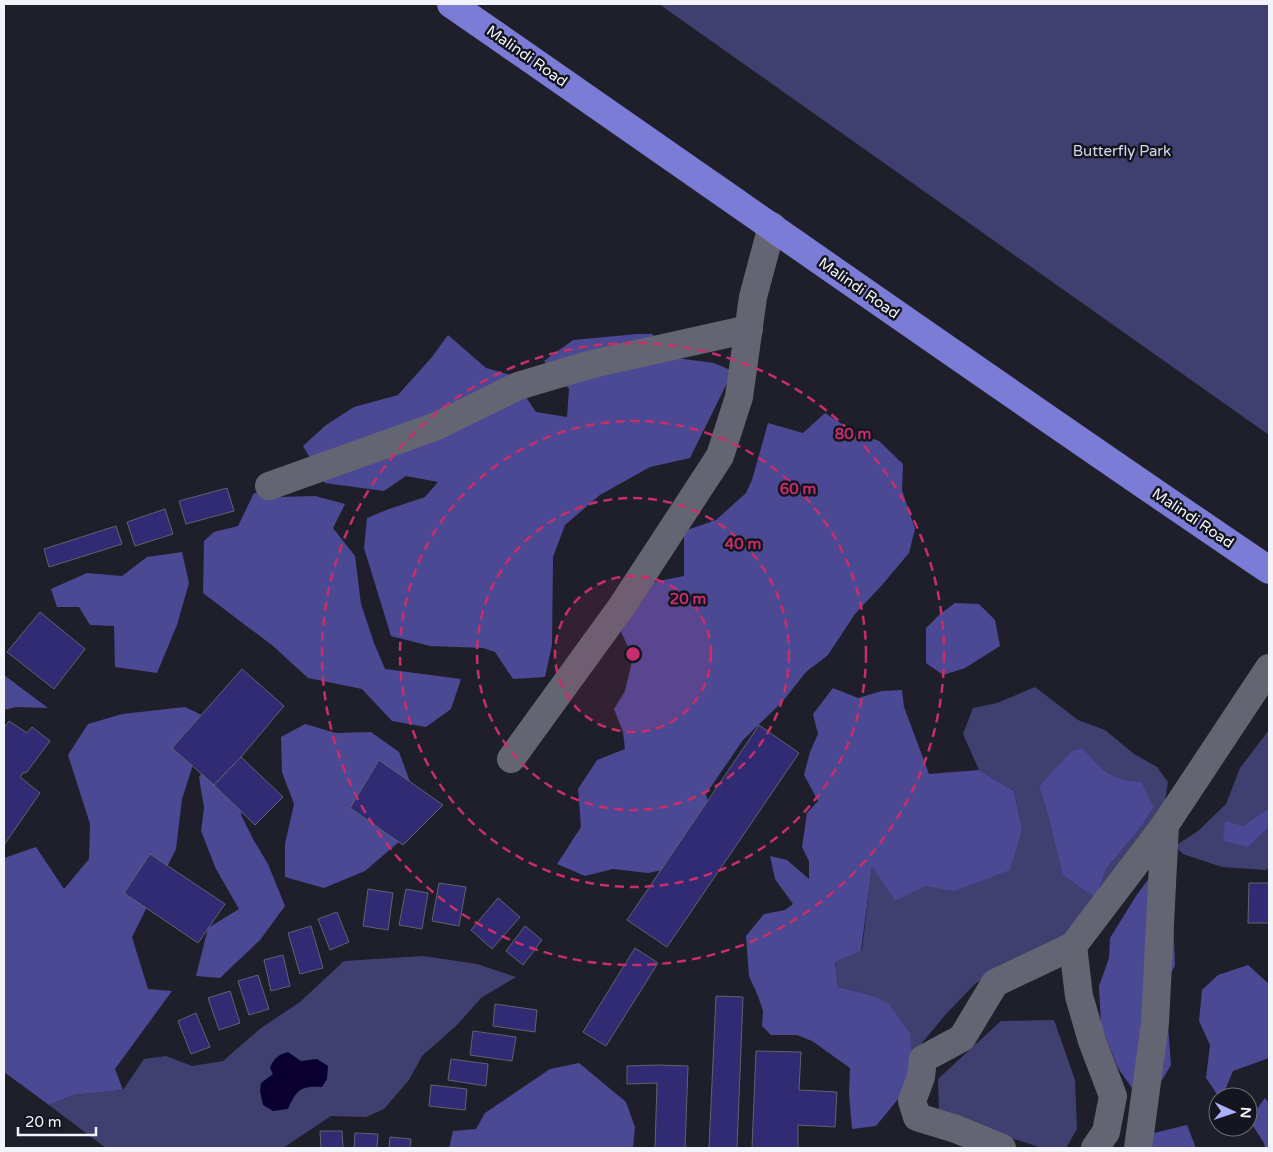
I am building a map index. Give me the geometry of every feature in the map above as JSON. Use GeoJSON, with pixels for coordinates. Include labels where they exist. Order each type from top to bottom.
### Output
{"type":"FeatureCollection","features":[{"type":"Feature","properties":{"kind":"highway","name":"Malindi Road"},"geometry":{"type":"LineString","coordinates":[[451,4],[879,302],[1269,570]]}},
{"type":"Feature","properties":{"kind":"street"},"geometry":{"type":"LineString","coordinates":[[510,759],[622,606],[720,456],[739,397],[753,297],[772,226]]}},
{"type":"Feature","properties":{"kind":"street"},"geometry":{"type":"LineString","coordinates":[[269,486],[437,426],[518,386],[592,364],[749,329]]}},
{"type":"Feature","properties":{"kind":"street"},"geometry":{"type":"LineString","coordinates":[[1002,1148],[956,1128],[916,1117],[912,1101],[921,1077],[923,1059],[962,1038],[995,983],[1073,946],[1165,825],[1269,668]]}},
{"type":"Feature","properties":{"kind":"street"},"geometry":{"type":"LineString","coordinates":[[1138,1148],[1155,1023],[1165,825]]}},
{"type":"Feature","properties":{"kind":"street"},"geometry":{"type":"LineString","coordinates":[[1073,946],[1079,996],[1092,1041],[1113,1096],[1106,1132],[1095,1148]]}},
{"type":"Feature","properties":{"kind":"green space","name":"Butterfly Park"},"geometry":{"type":"Polygon","coordinates":[[[659,4],[1269,4],[1269,435],[659,4]]]}},
{"type":"Feature","properties":{"kind":"green space"},"geometry":{"type":"Polygon","coordinates":[[[1035,687],[1078,720],[1105,730],[1134,754],[1157,767],[1168,782],[1164,808],[1068,934],[976,983],[946,1014],[912,1058],[871,995],[838,987],[835,962],[862,950],[872,865],[895,901],[925,885],[955,890],[1022,829],[1014,791],[979,770],[963,734],[973,708],[997,703],[1035,687]],[[1083,748],[1039,786],[1050,822],[1096,897],[1106,869],[1141,827],[1154,807],[1142,782],[1122,779],[1108,773],[1083,748]]]}},
{"type":"Feature","properties":{"kind":"green space"},"geometry":{"type":"Polygon","coordinates":[[[1269,730],[1269,808],[1243,826],[1249,847],[1269,827],[1269,867],[1266,870],[1222,867],[1183,854],[1175,846],[1198,831],[1226,804],[1240,768],[1269,730]]]}},
{"type":"Feature","properties":{"kind":"green space"},"geometry":{"type":"Polygon","coordinates":[[[423,956],[477,964],[516,977],[481,998],[457,1025],[422,1056],[409,1080],[384,1109],[366,1117],[331,1116],[283,1148],[106,1148],[49,1105],[73,1095],[123,1090],[144,1059],[166,1056],[192,1066],[223,1061],[261,1028],[300,1002],[344,961],[423,956]]]}},
{"type":"Feature","properties":{"kind":"green space"},"geometry":{"type":"Polygon","coordinates":[[[1054,1020],[1075,1080],[1077,1129],[1066,1148],[1042,1148],[1011,1138],[939,1109],[938,1079],[1001,1021],[1054,1020]]]}},
{"type":"Feature","properties":{"kind":"shaded area"},"geometry":{"type":"Polygon","coordinates":[[[652,334],[676,358],[714,363],[733,371],[690,458],[650,467],[600,495],[565,525],[553,557],[552,645],[545,677],[513,679],[495,652],[483,648],[430,646],[391,636],[364,548],[367,518],[425,497],[438,482],[406,476],[384,491],[325,483],[303,446],[326,425],[354,407],[398,395],[432,357],[448,335],[486,368],[511,375],[536,412],[567,417],[569,389],[544,361],[573,340],[652,334]]]}},
{"type":"Feature","properties":{"kind":"shaded area"},"geometry":{"type":"Polygon","coordinates":[[[825,413],[853,431],[879,441],[903,464],[902,490],[915,529],[909,553],[855,614],[828,655],[806,672],[783,701],[743,740],[706,794],[720,842],[678,867],[648,873],[613,869],[585,876],[557,864],[581,827],[578,789],[597,760],[625,749],[623,732],[614,709],[625,691],[633,657],[621,632],[649,583],[684,576],[684,531],[716,520],[746,493],[752,480],[768,423],[803,433],[825,413]]]}},
{"type":"Feature","properties":{"kind":"shaded area"},"geometry":{"type":"Polygon","coordinates":[[[254,493],[281,497],[315,496],[345,504],[333,528],[355,556],[361,604],[385,669],[461,679],[451,709],[426,727],[392,721],[362,689],[308,678],[273,646],[203,593],[204,541],[214,532],[238,526],[254,493]]]}},
{"type":"Feature","properties":{"kind":"shaded area"},"geometry":{"type":"Polygon","coordinates":[[[182,552],[189,583],[177,625],[157,673],[115,667],[114,626],[90,625],[79,607],[57,607],[51,589],[87,573],[122,576],[147,557],[182,552]]]}},
{"type":"Feature","properties":{"kind":"shaded area"},"geometry":{"type":"Polygon","coordinates":[[[955,603],[979,604],[995,620],[1000,646],[965,668],[943,675],[926,663],[926,628],[955,603]]]}},
{"type":"Feature","properties":{"kind":"shaded area"},"geometry":{"type":"Polygon","coordinates":[[[4,675],[48,708],[16,707],[4,710],[4,675]]]}},
{"type":"Feature","properties":{"kind":"shaded area"},"geometry":{"type":"Polygon","coordinates":[[[833,688],[858,698],[882,691],[902,690],[904,707],[929,774],[979,770],[1014,791],[1022,829],[1010,870],[955,891],[925,886],[895,901],[872,866],[861,951],[835,962],[838,987],[871,995],[889,1004],[910,1034],[912,1058],[903,1093],[876,1126],[852,1129],[849,1093],[850,1068],[812,1041],[797,1035],[771,1035],[762,1026],[763,1011],[749,976],[746,936],[764,914],[785,910],[793,904],[775,879],[770,856],[787,860],[809,879],[809,861],[802,847],[807,813],[818,801],[804,775],[810,752],[818,734],[813,714],[833,688]]]}},
{"type":"Feature","properties":{"kind":"shaded area"},"geometry":{"type":"Polygon","coordinates":[[[185,707],[208,718],[182,799],[176,849],[132,937],[148,989],[172,991],[115,1069],[123,1090],[73,1095],[49,1105],[4,1072],[4,858],[36,847],[64,889],[89,859],[90,824],[68,755],[88,724],[122,714],[185,707]]]}},
{"type":"Feature","properties":{"kind":"shaded area"},"geometry":{"type":"Polygon","coordinates":[[[305,724],[336,733],[371,732],[399,752],[415,795],[400,841],[365,871],[324,888],[285,877],[285,844],[294,804],[282,772],[281,737],[305,724]]]}},
{"type":"Feature","properties":{"kind":"shaded area"},"geometry":{"type":"Polygon","coordinates":[[[1083,748],[1108,773],[1122,779],[1142,782],[1154,807],[1141,827],[1106,869],[1096,898],[1063,875],[1039,786],[1072,751],[1083,748]]]}},
{"type":"Feature","properties":{"kind":"shaded area"},"geometry":{"type":"Polygon","coordinates":[[[214,756],[247,767],[241,815],[268,864],[285,906],[260,940],[220,978],[196,976],[208,928],[239,909],[216,869],[201,831],[204,808],[199,777],[214,756]]]}},
{"type":"Feature","properties":{"kind":"shaded area"},"geometry":{"type":"Polygon","coordinates":[[[1269,808],[1269,827],[1249,847],[1223,841],[1225,821],[1243,826],[1269,808]]]}},
{"type":"Feature","properties":{"kind":"shaded area"},"geometry":{"type":"Polygon","coordinates":[[[1155,870],[1173,918],[1175,965],[1165,986],[1171,1065],[1162,1080],[1134,1091],[1118,1068],[1101,1026],[1099,986],[1109,958],[1110,938],[1155,870]]]}},
{"type":"Feature","properties":{"kind":"shaded area"},"geometry":{"type":"Polygon","coordinates":[[[1248,965],[1269,984],[1269,1058],[1233,1071],[1226,1087],[1212,1087],[1206,1078],[1210,1045],[1199,1021],[1202,990],[1218,975],[1248,965]]]}},
{"type":"Feature","properties":{"kind":"shaded area"},"geometry":{"type":"Polygon","coordinates":[[[288,1052],[301,1061],[317,1059],[328,1066],[327,1079],[322,1087],[304,1088],[297,1093],[288,1109],[273,1111],[263,1105],[260,1091],[261,1083],[273,1074],[270,1068],[275,1059],[288,1052]]]}},
{"type":"Feature","properties":{"kind":"shaded area"},"geometry":{"type":"Polygon","coordinates":[[[579,1063],[626,1102],[635,1127],[633,1148],[449,1148],[453,1131],[476,1129],[485,1113],[550,1069],[579,1063]]]}},
{"type":"Feature","properties":{"kind":"shaded area"},"geometry":{"type":"Polygon","coordinates":[[[1265,1098],[1269,1103],[1269,1148],[1265,1148],[1258,1134],[1258,1108],[1265,1098]]]}},
{"type":"Feature","properties":{"kind":"shaded area"},"geometry":{"type":"Polygon","coordinates":[[[1187,1125],[1196,1148],[1125,1148],[1154,1133],[1187,1125]]]}},
{"type":"Feature","properties":{"kind":"building"},"geometry":{"type":"Polygon","coordinates":[[[227,488],[234,511],[186,524],[179,501],[227,488]]]}},
{"type":"Feature","properties":{"kind":"building"},"geometry":{"type":"Polygon","coordinates":[[[165,509],[173,534],[135,546],[127,522],[165,509]]]}},
{"type":"Feature","properties":{"kind":"building"},"geometry":{"type":"Polygon","coordinates":[[[116,526],[122,544],[49,567],[44,549],[116,526]]]}},
{"type":"Feature","properties":{"kind":"building"},"geometry":{"type":"Polygon","coordinates":[[[40,612],[85,649],[54,689],[7,652],[40,612]]]}},
{"type":"Feature","properties":{"kind":"building"},"geometry":{"type":"Polygon","coordinates":[[[242,669],[284,706],[241,757],[214,785],[172,748],[242,669]]]}},
{"type":"Feature","properties":{"kind":"building"},"geometry":{"type":"Polygon","coordinates":[[[9,721],[27,733],[32,727],[50,741],[26,773],[24,772],[20,777],[40,793],[4,845],[4,728],[9,721]]]}},
{"type":"Feature","properties":{"kind":"building"},"geometry":{"type":"Polygon","coordinates":[[[759,725],[799,753],[667,947],[627,920],[759,725]]]}},
{"type":"Feature","properties":{"kind":"building"},"geometry":{"type":"Polygon","coordinates":[[[241,757],[283,797],[255,825],[214,785],[241,757]]]}},
{"type":"Feature","properties":{"kind":"building"},"geometry":{"type":"Polygon","coordinates":[[[379,760],[443,805],[403,845],[350,808],[379,760]]]}},
{"type":"Feature","properties":{"kind":"building"},"geometry":{"type":"Polygon","coordinates":[[[150,854],[225,904],[198,943],[124,893],[150,854]]]}},
{"type":"Feature","properties":{"kind":"building"},"geometry":{"type":"Polygon","coordinates":[[[439,883],[466,887],[459,926],[432,921],[439,883]]]}},
{"type":"Feature","properties":{"kind":"building"},"geometry":{"type":"Polygon","coordinates":[[[1249,883],[1269,883],[1269,923],[1248,923],[1249,883]]]}},
{"type":"Feature","properties":{"kind":"building"},"geometry":{"type":"Polygon","coordinates":[[[368,889],[393,893],[388,930],[363,926],[368,889]]]}},
{"type":"Feature","properties":{"kind":"building"},"geometry":{"type":"Polygon","coordinates":[[[406,889],[428,893],[422,929],[399,925],[406,889]]]}},
{"type":"Feature","properties":{"kind":"building"},"geometry":{"type":"Polygon","coordinates":[[[498,898],[520,917],[492,949],[471,930],[498,898]]]}},
{"type":"Feature","properties":{"kind":"building"},"geometry":{"type":"Polygon","coordinates":[[[337,912],[349,942],[330,950],[318,919],[337,912]]]}},
{"type":"Feature","properties":{"kind":"building"},"geometry":{"type":"Polygon","coordinates":[[[311,926],[323,968],[300,974],[288,933],[311,926]]]}},
{"type":"Feature","properties":{"kind":"building"},"geometry":{"type":"Polygon","coordinates":[[[525,926],[542,940],[523,965],[506,951],[525,926]]]}},
{"type":"Feature","properties":{"kind":"building"},"geometry":{"type":"Polygon","coordinates":[[[635,948],[658,963],[606,1046],[583,1032],[635,948]]]}},
{"type":"Feature","properties":{"kind":"building"},"geometry":{"type":"Polygon","coordinates":[[[283,955],[290,986],[271,991],[264,960],[283,955]]]}},
{"type":"Feature","properties":{"kind":"building"},"geometry":{"type":"Polygon","coordinates":[[[258,975],[269,1009],[249,1015],[238,981],[258,975]]]}},
{"type":"Feature","properties":{"kind":"building"},"geometry":{"type":"Polygon","coordinates":[[[230,991],[240,1023],[219,1030],[208,998],[230,991]]]}},
{"type":"Feature","properties":{"kind":"building"},"geometry":{"type":"Polygon","coordinates":[[[716,996],[743,997],[737,1148],[709,1148],[716,996]]]}},
{"type":"Feature","properties":{"kind":"building"},"geometry":{"type":"Polygon","coordinates":[[[495,1004],[537,1010],[535,1032],[493,1026],[495,1004]]]}},
{"type":"Feature","properties":{"kind":"building"},"geometry":{"type":"Polygon","coordinates":[[[196,1013],[210,1047],[191,1054],[178,1021],[196,1013]]]}},
{"type":"Feature","properties":{"kind":"building"},"geometry":{"type":"Polygon","coordinates":[[[473,1031],[516,1037],[512,1061],[470,1055],[473,1031]]]}},
{"type":"Feature","properties":{"kind":"building"},"geometry":{"type":"Polygon","coordinates":[[[756,1051],[801,1052],[799,1090],[837,1092],[835,1127],[798,1125],[798,1148],[752,1148],[756,1051]]]}},
{"type":"Feature","properties":{"kind":"building"},"geometry":{"type":"Polygon","coordinates":[[[451,1059],[488,1064],[486,1086],[448,1080],[451,1059]]]}},
{"type":"Feature","properties":{"kind":"building"},"geometry":{"type":"Polygon","coordinates":[[[627,1066],[688,1066],[685,1148],[655,1148],[657,1083],[627,1084],[627,1066]]]}},
{"type":"Feature","properties":{"kind":"building"},"geometry":{"type":"Polygon","coordinates":[[[431,1085],[467,1089],[465,1110],[429,1106],[431,1085]]]}},
{"type":"Feature","properties":{"kind":"building"},"geometry":{"type":"Polygon","coordinates":[[[320,1131],[342,1131],[343,1148],[321,1148],[320,1131]]]}},
{"type":"Feature","properties":{"kind":"building"},"geometry":{"type":"Polygon","coordinates":[[[355,1133],[378,1134],[377,1148],[354,1148],[355,1133]]]}},
{"type":"Feature","properties":{"kind":"building"},"geometry":{"type":"Polygon","coordinates":[[[390,1137],[411,1139],[410,1148],[389,1148],[390,1137]]]}}]}
